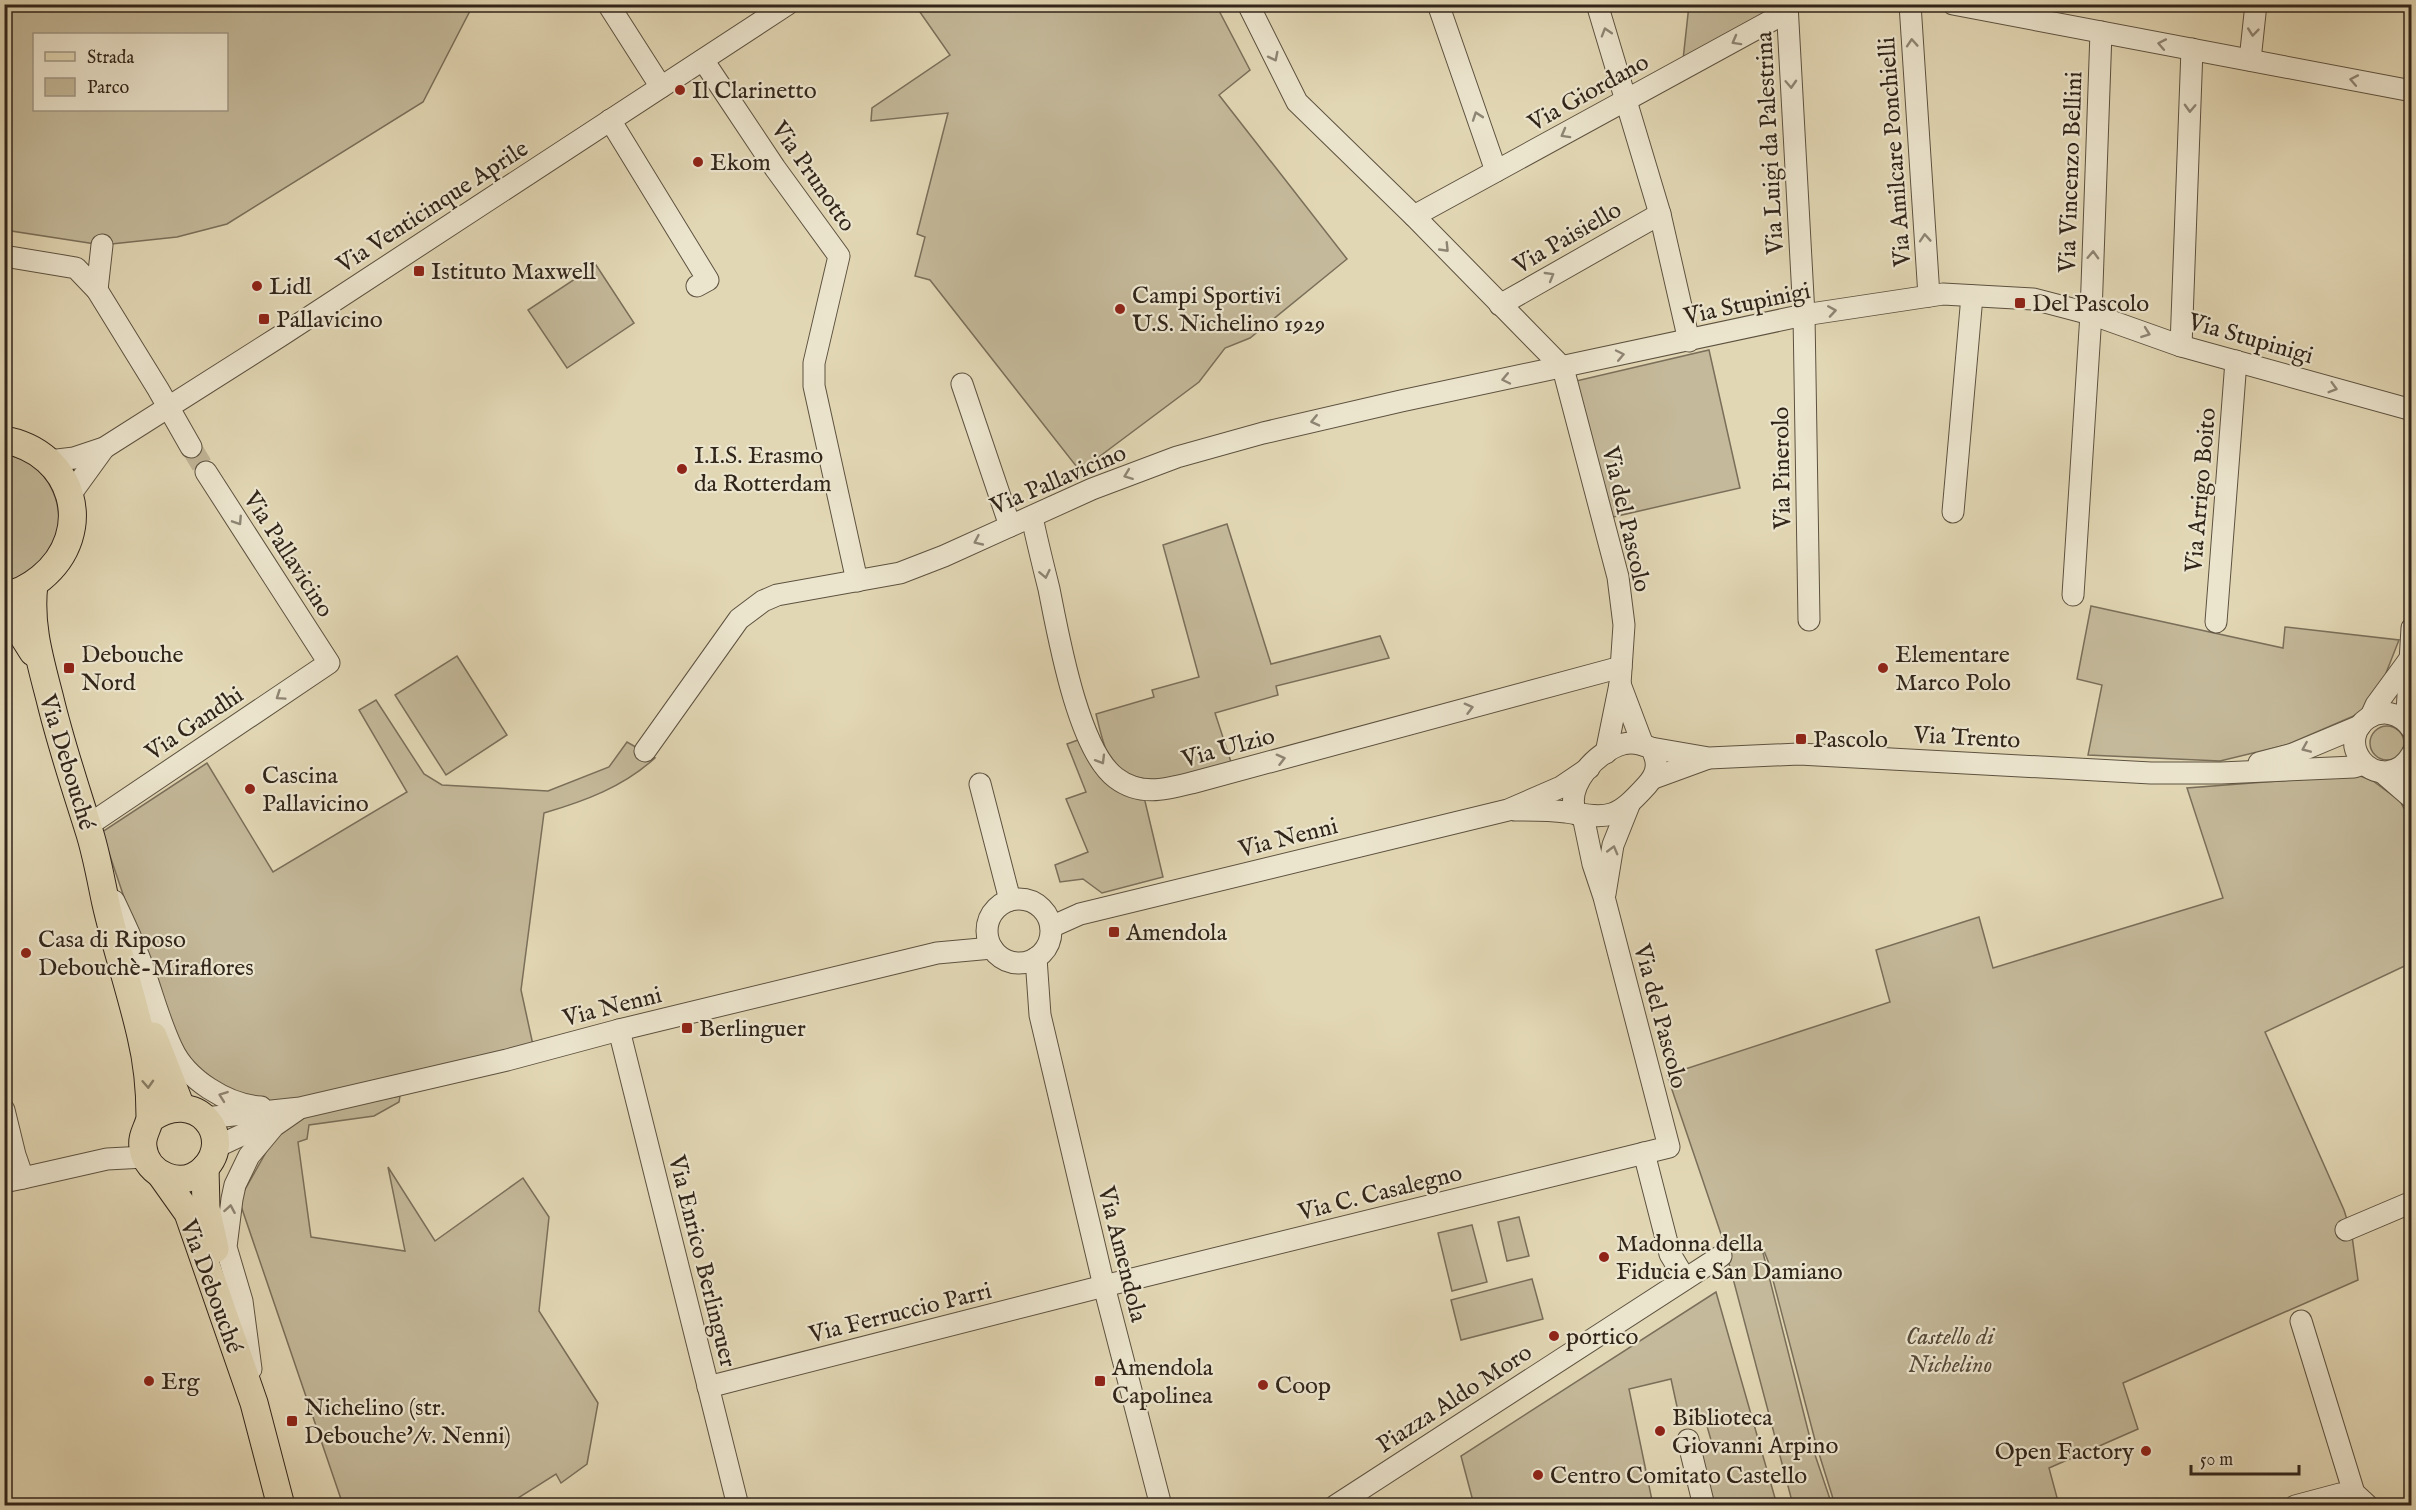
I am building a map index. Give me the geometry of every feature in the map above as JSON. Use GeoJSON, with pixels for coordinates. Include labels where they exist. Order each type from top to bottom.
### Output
{"type":"FeatureCollection","features":[{"type":"Feature","properties":{"kind":"main road"},"geometry":{"type":"LineString","coordinates":[[4,440],[21,443],[44,455],[61,475],[70,495],[73,522],[67,547],[53,568],[22,591],[4,595]]}},
{"type":"Feature","properties":{"kind":"main road","name":"Via Debouché"},"geometry":{"type":"LineString","coordinates":[[34,584],[31,608],[39,661],[87,826],[114,901],[154,1040],[193,1112],[214,1136],[206,1208],[214,1246],[232,1303],[281,1506]]}},
{"type":"Feature","properties":{"kind":"main road","name":"Via Debouché"},"geometry":{"type":"LineString","coordinates":[[4,606],[39,661]]}},
{"type":"Feature","properties":{"kind":"main road","name":"Via Debouché"},"geometry":{"type":"LineString","coordinates":[[99,864],[106,904],[142,1038],[147,1072],[150,1148],[188,1213],[254,1397]]}},
{"type":"Feature","properties":{"kind":"main road"},"geometry":{"type":"LineString","coordinates":[[193,1112],[170,1108],[150,1148],[172,1179],[185,1179],[196,1175],[210,1158]]}},
{"type":"Feature","properties":{"kind":"street"},"geometry":{"type":"LineString","coordinates":[[608,4],[661,87]]}},
{"type":"Feature","properties":{"kind":"street","name":"Via Venticinque Aprile"},"geometry":{"type":"LineString","coordinates":[[49,461],[74,458],[104,448],[788,4]]}},
{"type":"Feature","properties":{"kind":"street"},"geometry":{"type":"LineString","coordinates":[[1248,4],[1297,102],[1414,216],[1563,368]]}},
{"type":"Feature","properties":{"kind":"street"},"geometry":{"type":"LineString","coordinates":[[1438,4],[1497,171]]}},
{"type":"Feature","properties":{"kind":"street"},"geometry":{"type":"LineString","coordinates":[[1597,4],[1660,214],[1689,340]]}},
{"type":"Feature","properties":{"kind":"street","name":"Via Amilcare Ponchielli"},"geometry":{"type":"LineString","coordinates":[[1910,4],[1929,296]]}},
{"type":"Feature","properties":{"kind":"street"},"geometry":{"type":"LineString","coordinates":[[1953,4],[2412,91]]}},
{"type":"Feature","properties":{"kind":"street"},"geometry":{"type":"LineString","coordinates":[[2250,60],[2256,4]]}},
{"type":"Feature","properties":{"kind":"street","name":"Via Giordano"},"geometry":{"type":"LineString","coordinates":[[1414,216],[1626,100],[1787,8]]}},
{"type":"Feature","properties":{"kind":"street","name":"Via Luigi da Palestrina"},"geometry":{"type":"LineString","coordinates":[[1787,8],[1804,315]]}},
{"type":"Feature","properties":{"kind":"street","name":"Via Vincenzo Bellini"},"geometry":{"type":"LineString","coordinates":[[2073,595],[2091,314],[2101,32]]}},
{"type":"Feature","properties":{"kind":"street"},"geometry":{"type":"LineString","coordinates":[[2181,346],[2192,50]]}},
{"type":"Feature","properties":{"kind":"street","name":"Via Prunotto"},"geometry":{"type":"LineString","coordinates":[[703,60],[775,168],[839,256],[814,363],[814,386],[857,581]]}},
{"type":"Feature","properties":{"kind":"street"},"geometry":{"type":"LineString","coordinates":[[610,120],[708,280],[697,286]]}},
{"type":"Feature","properties":{"kind":"street","name":"Via Paisiello"},"geometry":{"type":"LineString","coordinates":[[1500,305],[1660,214]]}},
{"type":"Feature","properties":{"kind":"street"},"geometry":{"type":"LineString","coordinates":[[97,290],[102,245]]}},
{"type":"Feature","properties":{"kind":"street"},"geometry":{"type":"LineString","coordinates":[[4,256],[76,268],[97,290],[191,447]]}},
{"type":"Feature","properties":{"kind":"street","name":"Via Stupinigi"},"geometry":{"type":"LineString","coordinates":[[1563,368],[1804,315],[1943,294],[2033,299],[2091,314],[2181,346],[2412,410]]}},
{"type":"Feature","properties":{"kind":"street"},"geometry":{"type":"LineString","coordinates":[[1953,512],[1972,296]]}},
{"type":"Feature","properties":{"kind":"street","name":"Via Pinerolo"},"geometry":{"type":"LineString","coordinates":[[1804,315],[1809,620]]}},
{"type":"Feature","properties":{"kind":"street","name":"Via Arrigo Boito"},"geometry":{"type":"LineString","coordinates":[[2216,622],[2236,361]]}},
{"type":"Feature","properties":{"kind":"street","name":"Via Pallavicino"},"geometry":{"type":"LineString","coordinates":[[645,751],[739,619],[749,610],[777,595],[900,573],[1092,489],[1188,454],[1263,433],[1401,401],[1563,368]]}},
{"type":"Feature","properties":{"kind":"street","name":"Via del Pascolo"},"geometry":{"type":"LineString","coordinates":[[1563,368],[1618,577],[1624,624],[1621,675],[1606,753]]}},
{"type":"Feature","properties":{"kind":"street"},"geometry":{"type":"LineString","coordinates":[[962,384],[1010,526]]}},
{"type":"Feature","properties":{"kind":"street","name":"Via Venticinque Aprile"},"geometry":{"type":"LineString","coordinates":[[70,495],[104,448]]}},
{"type":"Feature","properties":{"kind":"street","name":"Via Pallavicino"},"geometry":{"type":"LineString","coordinates":[[206,472],[329,663]]}},
{"type":"Feature","properties":{"kind":"street","name":"Via Ulzio"},"geometry":{"type":"LineString","coordinates":[[1032,517],[1068,678],[1083,721],[1093,745],[1108,770],[1115,777],[1137,788],[1158,791],[1621,675]]}},
{"type":"Feature","properties":{"kind":"street"},"geometry":{"type":"LineString","coordinates":[[2411,728],[2407,712],[2412,628]]}},
{"type":"Feature","properties":{"kind":"street"},"geometry":{"type":"LineString","coordinates":[[2409,660],[2356,734],[2356,750],[2373,768],[2412,798]]}},
{"type":"Feature","properties":{"kind":"street","name":"Via Gandhi"},"geometry":{"type":"LineString","coordinates":[[87,826],[329,663]]}},
{"type":"Feature","properties":{"kind":"street","name":"Via del Pascolo"},"geometry":{"type":"LineString","coordinates":[[1621,675],[1647,746]]}},
{"type":"Feature","properties":{"kind":"street"},"geometry":{"type":"LineString","coordinates":[[2365,721],[2380,713],[2397,715],[2411,728]]}},
{"type":"Feature","properties":{"kind":"street","name":"Via Trento"},"geometry":{"type":"LineString","coordinates":[[2222,773],[2293,754],[2365,721]]}},
{"type":"Feature","properties":{"kind":"street"},"geometry":{"type":"LineString","coordinates":[[1634,743],[1647,746],[1657,757],[1657,769],[1654,778],[1629,805],[1603,816],[1580,815],[1572,804],[1573,793],[1579,779],[1589,768],[1606,753],[1622,744],[1634,743]]}},
{"type":"Feature","properties":{"kind":"street","name":"Via Trento"},"geometry":{"type":"LineString","coordinates":[[1647,746],[1709,758],[1809,754],[2151,773],[2222,773],[2354,767],[2399,769],[2412,754]]}},
{"type":"Feature","properties":{"kind":"street","name":"Via Trento"},"geometry":{"type":"LineString","coordinates":[[1654,778],[1709,758]]}},
{"type":"Feature","properties":{"kind":"street","name":"Via Nenni"},"geometry":{"type":"LineString","coordinates":[[1049,921],[1508,810],[1561,787],[1589,768]]}},
{"type":"Feature","properties":{"kind":"street"},"geometry":{"type":"LineString","coordinates":[[980,784],[1010,900]]}},
{"type":"Feature","properties":{"kind":"street","name":"Via del Pascolo"},"geometry":{"type":"LineString","coordinates":[[1604,897],[1613,845],[1629,805]]}},
{"type":"Feature","properties":{"kind":"street","name":"Via Nenni"},"geometry":{"type":"LineString","coordinates":[[1508,810],[1580,815]]}},
{"type":"Feature","properties":{"kind":"street","name":"Via del Pascolo"},"geometry":{"type":"LineString","coordinates":[[1580,815],[1604,897],[1669,1147]]}},
{"type":"Feature","properties":{"kind":"street"},"geometry":{"type":"LineString","coordinates":[[1010,900],[1028,900],[1040,906],[1049,921],[1051,939],[1046,949],[1036,958],[1025,963],[1012,963],[999,956],[992,948],[987,936],[988,923],[994,912],[1010,900]]}},
{"type":"Feature","properties":{"kind":"street","name":"Via Nenni"},"geometry":{"type":"LineString","coordinates":[[114,901],[138,954],[172,1049],[193,1075],[214,1093],[253,1106],[300,1108]]}},
{"type":"Feature","properties":{"kind":"street","name":"Via Nenni"},"geometry":{"type":"LineString","coordinates":[[937,953],[988,923]]}},
{"type":"Feature","properties":{"kind":"street","name":"Via Nenni"},"geometry":{"type":"LineString","coordinates":[[193,1112],[300,1108],[507,1060],[619,1030],[937,953],[992,948]]}},
{"type":"Feature","properties":{"kind":"street","name":"Via Amendola"},"geometry":{"type":"LineString","coordinates":[[1036,958],[1040,1015],[1104,1286],[1161,1506]]}},
{"type":"Feature","properties":{"kind":"street","name":"Via Amendola"},"geometry":{"type":"LineString","coordinates":[[1012,963],[1040,1015]]}},
{"type":"Feature","properties":{"kind":"street","name":"Via Enrico Berlinguer"},"geometry":{"type":"LineString","coordinates":[[619,1030],[738,1506]]}},
{"type":"Feature","properties":{"kind":"street","name":"Via Nenni"},"geometry":{"type":"LineString","coordinates":[[210,1158],[300,1108]]}},
{"type":"Feature","properties":{"kind":"street","name":"Via Nenni"},"geometry":{"type":"LineString","coordinates":[[254,1397],[242,1301],[226,1248],[230,1210],[235,1185],[249,1156],[274,1126],[300,1108]]}},
{"type":"Feature","properties":{"kind":"street"},"geometry":{"type":"LineString","coordinates":[[4,1110],[15,1155],[14,1180],[150,1148]]}},
{"type":"Feature","properties":{"kind":"street","name":"Via C. Casalegno"},"geometry":{"type":"LineString","coordinates":[[1104,1286],[1669,1147]]}},
{"type":"Feature","properties":{"kind":"street"},"geometry":{"type":"LineString","coordinates":[[1644,1153],[1670,1254],[1685,1279]]}},
{"type":"Feature","properties":{"kind":"street"},"geometry":{"type":"LineString","coordinates":[[2346,1230],[2412,1202]]}},
{"type":"Feature","properties":{"kind":"street","name":"Piazza Aldo Moro"},"geometry":{"type":"LineString","coordinates":[[1335,1506],[1721,1256]]}},
{"type":"Feature","properties":{"kind":"street","name":"Via Ferruccio Parri"},"geometry":{"type":"LineString","coordinates":[[708,1387],[1104,1286]]}},
{"type":"Feature","properties":{"kind":"street"},"geometry":{"type":"LineString","coordinates":[[2301,1321],[2361,1499]]}},
{"type":"Feature","properties":{"kind":"street"},"geometry":{"type":"LineString","coordinates":[[1688,1440],[1704,1506]]}},
{"type":"Feature","properties":{"kind":"street"},"geometry":{"type":"LineString","coordinates":[[2295,1506],[2340,1494],[2361,1499]]}},
{"type":"Feature","properties":{"kind":"green space"},"geometry":{"type":"Polygon","coordinates":[[[4,5],[473,5],[423,102],[227,224],[177,237],[102,245],[5,230],[4,5]]]}},
{"type":"Feature","properties":{"kind":"green space","name":"Campi Sportivi U.S. Nichelino 1929"},"geometry":{"type":"Polygon","coordinates":[[[915,5],[1216,5],[1250,70],[1219,95],[1347,259],[1250,338],[1225,348],[1199,382],[1080,471],[930,280],[915,276],[925,237],[917,234],[948,113],[871,121],[872,108],[950,55],[915,5]]]}},
{"type":"Feature","properties":{"kind":"green space"},"geometry":{"type":"Polygon","coordinates":[[[1689,5],[1773,5],[1774,14],[1683,60],[1689,5]]]}},
{"type":"Feature","properties":{"kind":"green space"},"geometry":{"type":"Polygon","coordinates":[[[596,265],[634,323],[567,368],[528,310],[596,265]]]}},
{"type":"Feature","properties":{"kind":"green space"},"geometry":{"type":"Polygon","coordinates":[[[1709,350],[1740,488],[1613,517],[1576,381],[1709,350]]]}},
{"type":"Feature","properties":{"kind":"green space"},"geometry":{"type":"Polygon","coordinates":[[[4,455],[22,459],[37,469],[48,482],[55,497],[59,515],[58,532],[52,548],[42,563],[29,573],[5,582],[4,455]]]}},
{"type":"Feature","properties":{"kind":"green space"},"geometry":{"type":"Polygon","coordinates":[[[1227,524],[1271,664],[1380,636],[1389,658],[1276,686],[1278,695],[1215,713],[1231,762],[1169,778],[1154,780],[1139,778],[1125,772],[1109,758],[1096,714],[1154,697],[1152,690],[1199,677],[1163,545],[1227,524]]]}},
{"type":"Feature","properties":{"kind":"green space"},"geometry":{"type":"Polygon","coordinates":[[[2091,606],[2283,648],[2285,627],[2399,640],[2375,701],[2356,715],[2286,745],[2220,761],[2088,755],[2102,685],[2077,679],[2091,606]]]}},
{"type":"Feature","properties":{"kind":"green space"},"geometry":{"type":"Polygon","coordinates":[[[457,656],[507,735],[446,775],[395,695],[457,656]]]}},
{"type":"Feature","properties":{"kind":"green space"},"geometry":{"type":"Polygon","coordinates":[[[376,700],[424,774],[442,785],[548,791],[609,767],[627,742],[655,758],[630,777],[603,792],[544,813],[521,990],[533,1045],[299,1101],[272,1103],[246,1099],[198,1073],[165,1019],[102,832],[207,763],[273,872],[407,792],[359,710],[376,700]]]}},
{"type":"Feature","properties":{"kind":"green space"},"geometry":{"type":"Polygon","coordinates":[[[2387,726],[2399,731],[2404,743],[2399,755],[2387,760],[2375,755],[2370,743],[2375,731],[2387,726]]]}},
{"type":"Feature","properties":{"kind":"green space"},"geometry":{"type":"Polygon","coordinates":[[[1078,740],[1092,767],[1144,797],[1163,877],[1102,893],[1083,879],[1060,882],[1055,865],[1088,852],[1066,799],[1086,792],[1067,744],[1078,740]]]}},
{"type":"Feature","properties":{"kind":"green space","name":"Castello di Nichelino"},"geometry":{"type":"Polygon","coordinates":[[[2358,775],[2373,781],[2400,801],[2411,822],[2411,963],[2265,1032],[2344,1210],[2352,1236],[2358,1280],[2123,1383],[2138,1429],[2049,1468],[2059,1505],[1835,1505],[1816,1444],[1768,1261],[1760,1241],[1812,1446],[1832,1505],[1793,1505],[1722,1237],[1667,1075],[1890,1002],[1876,950],[1979,917],[1993,968],[2223,898],[2187,788],[2358,775]]]}},
{"type":"Feature","properties":{"kind":"green space"},"geometry":{"type":"Polygon","coordinates":[[[400,1096],[399,1102],[374,1116],[309,1125],[307,1139],[298,1142],[311,1237],[405,1251],[388,1167],[435,1241],[523,1178],[549,1217],[539,1311],[598,1403],[587,1464],[561,1483],[556,1474],[507,1505],[343,1505],[239,1200],[273,1140],[306,1113],[400,1096]]]}},
{"type":"Feature","properties":{"kind":"green space"},"geometry":{"type":"Polygon","coordinates":[[[1519,1217],[1529,1256],[1507,1261],[1498,1222],[1519,1217]]]}},
{"type":"Feature","properties":{"kind":"green space"},"geometry":{"type":"Polygon","coordinates":[[[1472,1225],[1487,1282],[1452,1291],[1438,1233],[1472,1225]]]}},
{"type":"Feature","properties":{"kind":"green space"},"geometry":{"type":"Polygon","coordinates":[[[1532,1279],[1543,1319],[1461,1340],[1451,1300],[1532,1279]]]}},
{"type":"Feature","properties":{"kind":"green space"},"geometry":{"type":"Polygon","coordinates":[[[1716,1292],[1777,1505],[1713,1505],[1700,1452],[1713,1447],[1705,1419],[1681,1425],[1671,1379],[1629,1389],[1653,1505],[1474,1505],[1461,1456],[1716,1292]]]}},
{"type":"Feature","properties":{"kind":"tunnel"},"geometry":{"type":"LineString","coordinates":[[191,447],[206,472]]}},
{"type":"Feature","properties":{"kind":"place","name":"Il Clarinetto"},"geometry":{"type":"Point","coordinates":[680,90]}},
{"type":"Feature","properties":{"kind":"place","name":"Ekom"},"geometry":{"type":"Point","coordinates":[698,162]}},
{"type":"Feature","properties":{"kind":"place","name":"Istituto Maxwell"},"geometry":{"type":"Point","coordinates":[419,271]}},
{"type":"Feature","properties":{"kind":"place","name":"Lidl"},"geometry":{"type":"Point","coordinates":[257,286]}},
{"type":"Feature","properties":{"kind":"place","name":"Del Pascolo"},"geometry":{"type":"Point","coordinates":[2020,303]}},
{"type":"Feature","properties":{"kind":"place","name":"Campi Sportivi U.S. Nichelino 1929"},"geometry":{"type":"Point","coordinates":[1120,309]}},
{"type":"Feature","properties":{"kind":"place","name":"Pallavicino"},"geometry":{"type":"Point","coordinates":[264,319]}},
{"type":"Feature","properties":{"kind":"place","name":"I.I.S. Erasmo da Rotterdam"},"geometry":{"type":"Point","coordinates":[682,469]}},
{"type":"Feature","properties":{"kind":"place","name":"Debouche Nord"},"geometry":{"type":"Point","coordinates":[69,668]}},
{"type":"Feature","properties":{"kind":"place","name":"Elementare Marco Polo"},"geometry":{"type":"Point","coordinates":[1883,668]}},
{"type":"Feature","properties":{"kind":"place","name":"Pascolo"},"geometry":{"type":"Point","coordinates":[1801,739]}},
{"type":"Feature","properties":{"kind":"place","name":"Cascina Pallavicino"},"geometry":{"type":"Point","coordinates":[250,789]}},
{"type":"Feature","properties":{"kind":"place","name":"Amendola"},"geometry":{"type":"Point","coordinates":[1114,932]}},
{"type":"Feature","properties":{"kind":"place","name":"Casa di Riposo Debouchè-Miraflores"},"geometry":{"type":"Point","coordinates":[26,953]}},
{"type":"Feature","properties":{"kind":"place","name":"Berlinguer"},"geometry":{"type":"Point","coordinates":[687,1028]}},
{"type":"Feature","properties":{"kind":"place","name":"Madonna della Fiducia e San Damiano"},"geometry":{"type":"Point","coordinates":[1604,1257]}},
{"type":"Feature","properties":{"kind":"place","name":"portico"},"geometry":{"type":"Point","coordinates":[1554,1336]}},
{"type":"Feature","properties":{"kind":"place","name":"Erg"},"geometry":{"type":"Point","coordinates":[149,1381]}},
{"type":"Feature","properties":{"kind":"place","name":"Amendola Capolinea"},"geometry":{"type":"Point","coordinates":[1100,1381]}},
{"type":"Feature","properties":{"kind":"place","name":"Coop"},"geometry":{"type":"Point","coordinates":[1263,1385]}},
{"type":"Feature","properties":{"kind":"place","name":"Nichelino (str. Debouche'/v. Nenni)"},"geometry":{"type":"Point","coordinates":[292,1421]}},
{"type":"Feature","properties":{"kind":"place","name":"Biblioteca Giovanni Arpino"},"geometry":{"type":"Point","coordinates":[1660,1431]}},
{"type":"Feature","properties":{"kind":"place","name":"Open Factory"},"geometry":{"type":"Point","coordinates":[2146,1451]}},
{"type":"Feature","properties":{"kind":"place","name":"Centro Comitato Castello"},"geometry":{"type":"Point","coordinates":[1538,1475]}}]}
